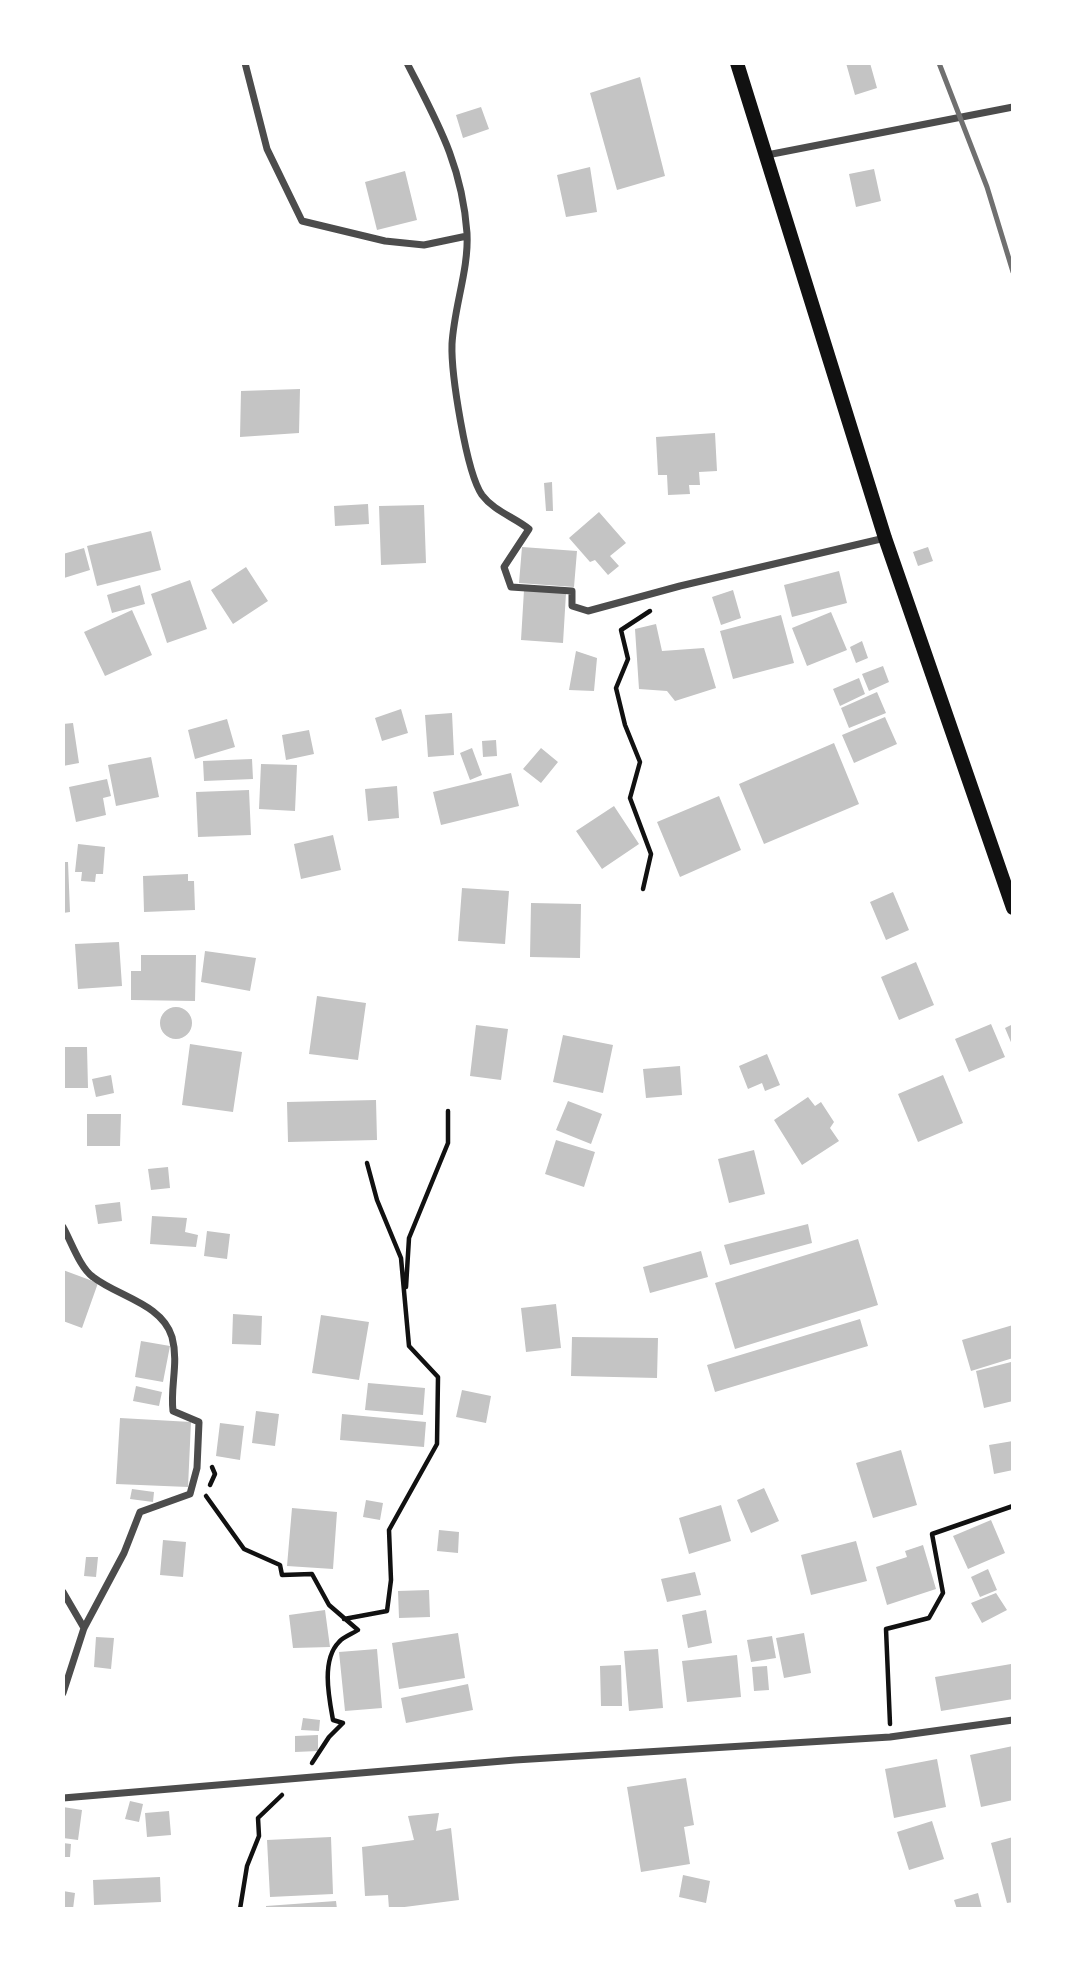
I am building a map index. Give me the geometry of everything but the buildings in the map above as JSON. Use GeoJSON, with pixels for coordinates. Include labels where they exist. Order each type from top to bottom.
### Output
{"type":"FeatureCollection","features":[{"type":"Feature","properties":{"kind":"main road"},"geometry":{"type":"LineString","coordinates":[[737,63],[884,538],[1013,908]]}},
{"type":"Feature","properties":{"kind":"street"},"geometry":{"type":"LineString","coordinates":[[245,63],[267,149],[302,221],[385,241],[424,244],[467,236]]}},
{"type":"Feature","properties":{"kind":"street"},"geometry":{"type":"LineString","coordinates":[[407,63],[451,148],[464,204],[467,236],[452,344],[454,376],[472,473],[482,495],[496,509],[529,529],[504,567],[511,587],[572,591],[572,606],[588,611],[680,586],[884,538]]}},
{"type":"Feature","properties":{"kind":"street"},"geometry":{"type":"LineString","coordinates":[[767,155],[1013,107]]}},
{"type":"Feature","properties":{"kind":"street"},"geometry":{"type":"LineString","coordinates":[[63,1227],[90,1276],[162,1317],[171,1336],[177,1365],[171,1389],[173,1411],[199,1422],[197,1468],[190,1494],[140,1513],[124,1553],[84,1628],[63,1693]]}},
{"type":"Feature","properties":{"kind":"street"},"geometry":{"type":"LineString","coordinates":[[63,1592],[84,1628]]}},
{"type":"Feature","properties":{"kind":"street"},"geometry":{"type":"LineString","coordinates":[[63,1798],[515,1760],[890,1737],[1013,1720]]}},
{"type":"Feature","properties":{"kind":"path"},"geometry":{"type":"LineString","coordinates":[[643,889],[650,854],[630,798],[640,762],[625,725],[617,688],[628,659],[621,630],[653,608]]}},
{"type":"Feature","properties":{"kind":"path"},"geometry":{"type":"LineString","coordinates":[[406,1302],[409,1238],[448,1143],[448,1111]]}},
{"type":"Feature","properties":{"kind":"path"},"geometry":{"type":"LineString","coordinates":[[343,1619],[387,1611],[391,1580],[389,1530],[437,1444],[438,1377],[409,1346],[401,1258],[377,1200],[367,1163]]}},
{"type":"Feature","properties":{"kind":"path"},"geometry":{"type":"LineString","coordinates":[[197,1468],[206,1451],[215,1474],[205,1497],[244,1549],[280,1565],[282,1575],[312,1574],[329,1605],[358,1630],[339,1642],[329,1658],[329,1698],[333,1720],[343,1723],[329,1737],[303,1776],[258,1818],[259,1836],[247,1866],[240,1909]]}},
{"type":"Feature","properties":{"kind":"path"},"geometry":{"type":"LineString","coordinates":[[890,1737],[886,1629],[929,1618],[943,1593],[932,1534],[1013,1506]]}},
{"type":"Feature","properties":{"kind":"railway"},"geometry":{"type":"LineString","coordinates":[[939,63],[987,187],[1013,272]]}}]}
